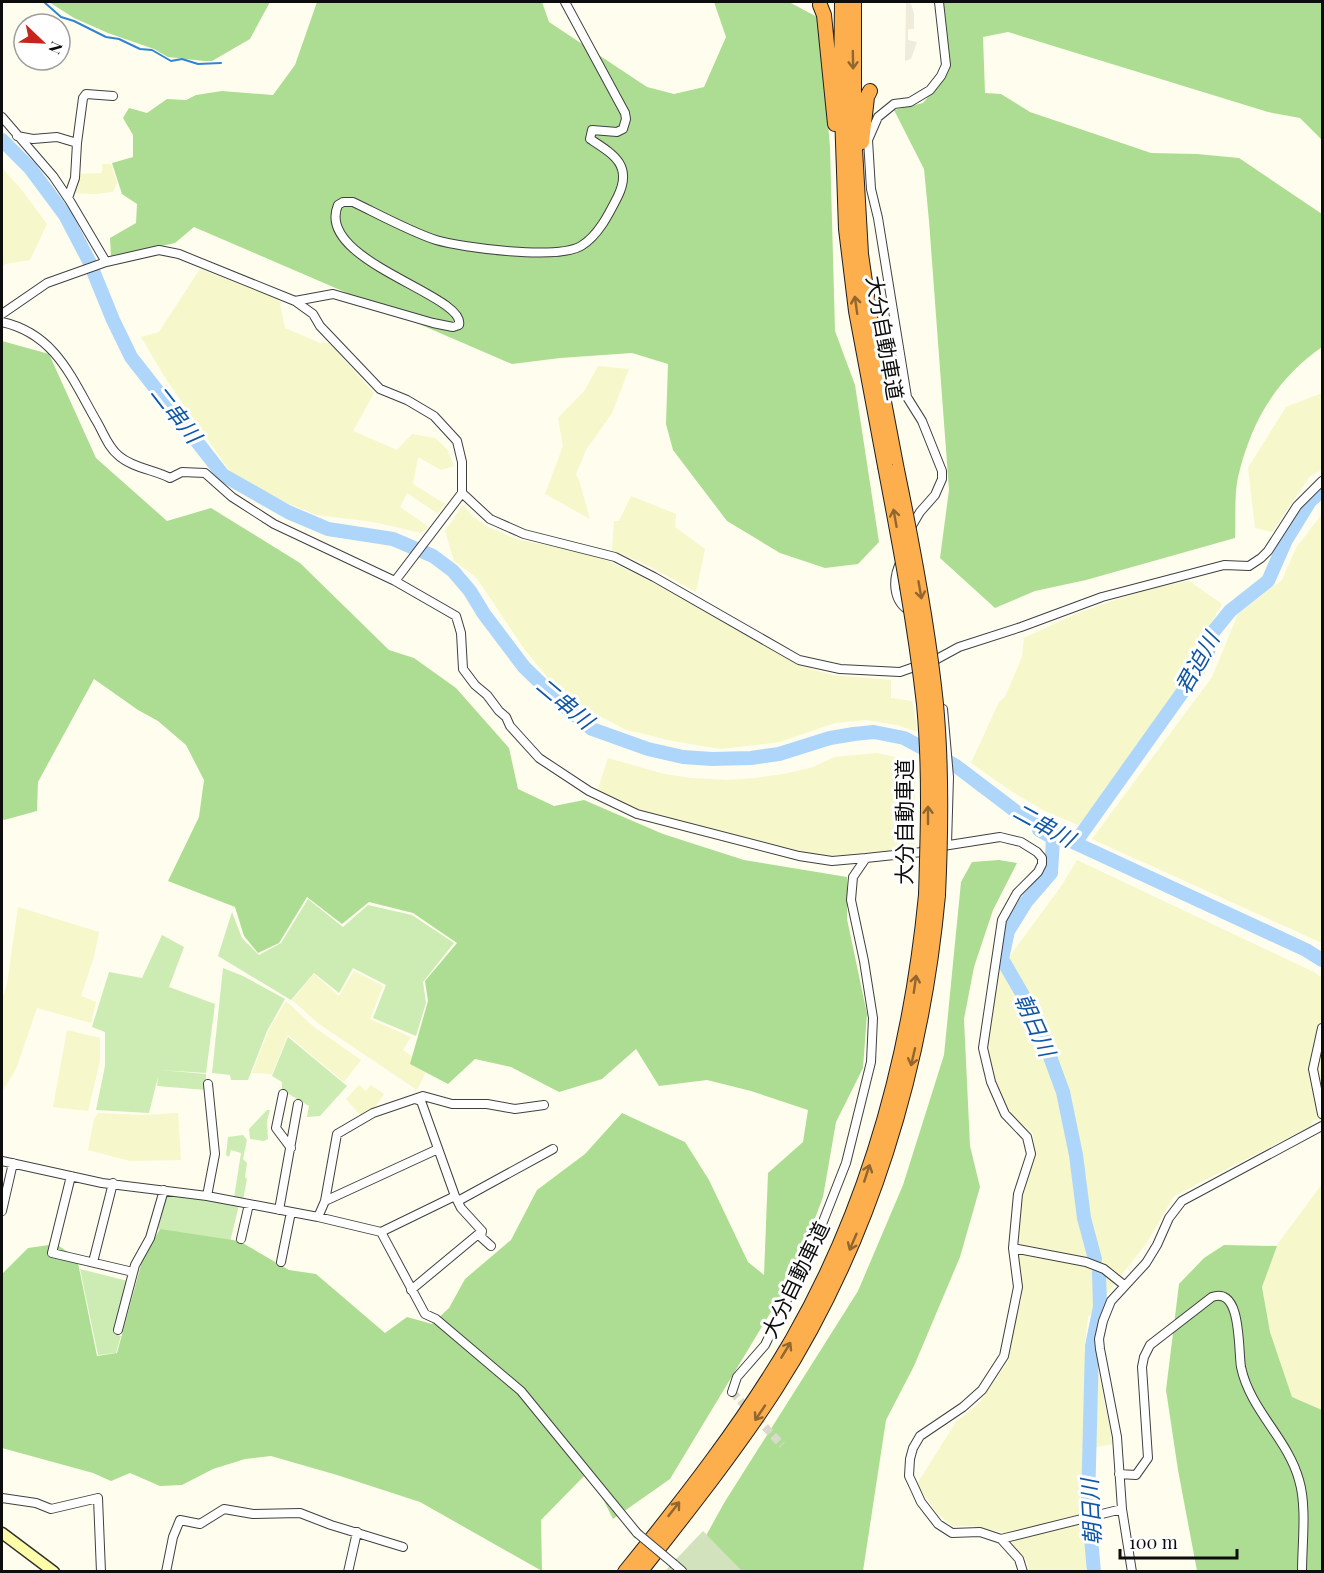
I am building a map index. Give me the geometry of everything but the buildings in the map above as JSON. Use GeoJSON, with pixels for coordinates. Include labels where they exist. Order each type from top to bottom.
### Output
{"type":"FeatureCollection","features":[{"type":"Feature","properties":{"kind":"highway","name":"大分自動車道"},"geometry":{"type":"LineString","coordinates":[[624,1572],[706,1469],[754,1400],[793,1338],[838,1246],[861,1191],[900,1061],[913,1001],[940,839],[940,770],[936,704],[922,602],[856,311],[845,204],[841,96],[842,2]]}},
{"type":"Feature","properties":{"kind":"highway","name":"大分自動車道"},"geometry":{"type":"LineString","coordinates":[[854,2],[854,131],[861,254],[891,468]]}},
{"type":"Feature","properties":{"kind":"highway"},"geometry":{"type":"LineString","coordinates":[[819,5],[824,15],[832,104],[845,204]]}},
{"type":"Feature","properties":{"kind":"highway"},"geometry":{"type":"LineString","coordinates":[[861,254],[862,133],[867,97],[870,91]]}},
{"type":"Feature","properties":{"kind":"highway","name":"大分自動車道"},"geometry":{"type":"LineString","coordinates":[[640,1572],[715,1476],[776,1388],[823,1305],[849,1250],[873,1193],[912,1064],[925,1003],[932,895]]}},
{"type":"Feature","properties":{"kind":"street"},"geometry":{"type":"LineString","coordinates":[[296,301],[333,294],[433,323],[459,326],[460,321],[457,314],[438,299],[385,271],[356,250],[344,238],[337,228],[335,217],[338,205],[343,202],[353,202],[436,240],[488,249],[530,252],[566,251],[579,248],[591,238],[610,212],[624,178],[615,156],[590,139],[590,133],[592,130],[617,132],[623,129],[626,119],[625,113],[565,2]]}},
{"type":"Feature","properties":{"kind":"street"},"geometry":{"type":"LineString","coordinates":[[939,2],[946,65],[941,76],[930,90],[910,102],[894,104],[878,117],[868,140],[871,189],[878,218],[908,397],[922,422],[942,471],[940,486],[909,531],[905,553],[896,572],[896,588],[902,607],[922,616],[931,626],[947,743],[949,777],[947,844]]}},
{"type":"Feature","properties":{"kind":"street"},"geometry":{"type":"LineString","coordinates":[[68,198],[75,178],[76,142],[83,98],[86,94],[113,96]]}},
{"type":"Feature","properties":{"kind":"street"},"geometry":{"type":"LineString","coordinates":[[2,117],[53,176],[106,262]]}},
{"type":"Feature","properties":{"kind":"street"},"geometry":{"type":"LineString","coordinates":[[17,136],[33,139],[57,137],[76,142]]}},
{"type":"Feature","properties":{"kind":"street"},"geometry":{"type":"LineString","coordinates":[[2,314],[47,283],[106,262],[159,249],[179,254],[296,301],[314,314],[320,326],[380,389],[407,400],[434,416],[457,441],[462,462],[462,494],[394,581]]}},
{"type":"Feature","properties":{"kind":"street"},"geometry":{"type":"LineString","coordinates":[[2,322],[31,333],[56,352],[81,391],[109,446],[120,458],[170,478],[182,472],[205,473],[232,497],[274,524],[394,581],[456,616],[461,633],[463,669],[475,685],[506,717],[510,726],[538,758],[589,791],[637,814],[799,856],[832,861],[922,852],[924,849],[947,844],[1000,837],[1021,842],[1042,858],[1038,872],[1017,892],[1002,920],[983,1048],[991,1082],[1005,1114],[1027,1137],[1032,1154],[1018,1194],[1013,1248],[1018,1287],[1004,1356],[982,1390],[963,1407],[920,1436],[913,1448],[909,1476],[925,1507],[938,1524],[952,1533],[980,1532],[1001,1539],[1019,1559],[1023,1572]]}},
{"type":"Feature","properties":{"kind":"street"},"geometry":{"type":"LineString","coordinates":[[462,494],[490,519],[524,534],[615,557],[800,660],[840,669],[900,672],[937,659],[958,647],[1102,597],[1224,565],[1248,566],[1268,551],[1298,506],[1323,481]]}},
{"type":"Feature","properties":{"kind":"street"},"geometry":{"type":"LineString","coordinates":[[732,1392],[737,1377],[765,1345],[815,1242],[849,1152],[871,1062],[873,1018],[851,900],[853,878],[866,858]]}},
{"type":"Feature","properties":{"kind":"street"},"geometry":{"type":"LineString","coordinates":[[1323,1028],[1313,1069],[1323,1114]]}},
{"type":"Feature","properties":{"kind":"street"},"geometry":{"type":"LineString","coordinates":[[207,1196],[215,1154],[208,1084]]}},
{"type":"Feature","properties":{"kind":"street"},"geometry":{"type":"LineString","coordinates":[[283,1094],[276,1128],[291,1148]]}},
{"type":"Feature","properties":{"kind":"street"},"geometry":{"type":"LineString","coordinates":[[318,1216],[326,1202],[337,1134],[373,1113],[423,1096],[453,1104],[487,1104],[515,1109],[544,1106]]}},
{"type":"Feature","properties":{"kind":"street"},"geometry":{"type":"LineString","coordinates":[[415,1099],[421,1101],[461,1208],[482,1231]]}},
{"type":"Feature","properties":{"kind":"street"},"geometry":{"type":"LineString","coordinates":[[279,1210],[298,1104]]}},
{"type":"Feature","properties":{"kind":"street"},"geometry":{"type":"LineString","coordinates":[[1132,1572],[1122,1509],[1118,1437],[1099,1339],[1111,1301],[1146,1263],[1168,1218],[1182,1202],[1323,1126]]}},
{"type":"Feature","properties":{"kind":"street"},"geometry":{"type":"LineString","coordinates":[[326,1202],[438,1149]]}},
{"type":"Feature","properties":{"kind":"street"},"geometry":{"type":"LineString","coordinates":[[2,1161],[102,1183],[207,1196],[318,1216],[381,1232],[457,1198],[553,1149]]}},
{"type":"Feature","properties":{"kind":"street"},"geometry":{"type":"LineString","coordinates":[[2,1211],[13,1163]]}},
{"type":"Feature","properties":{"kind":"street"},"geometry":{"type":"LineString","coordinates":[[71,1176],[52,1253],[133,1272]]}},
{"type":"Feature","properties":{"kind":"street"},"geometry":{"type":"LineString","coordinates":[[93,1262],[113,1183]]}},
{"type":"Feature","properties":{"kind":"street"},"geometry":{"type":"LineString","coordinates":[[118,1330],[135,1265],[150,1238],[164,1191]]}},
{"type":"Feature","properties":{"kind":"street"},"geometry":{"type":"LineString","coordinates":[[241,1239],[249,1204]]}},
{"type":"Feature","properties":{"kind":"street"},"geometry":{"type":"LineString","coordinates":[[281,1262],[291,1212]]}},
{"type":"Feature","properties":{"kind":"street"},"geometry":{"type":"LineString","coordinates":[[482,1231],[481,1237],[491,1246]]}},
{"type":"Feature","properties":{"kind":"street"},"geometry":{"type":"LineString","coordinates":[[411,1290],[482,1231]]}},
{"type":"Feature","properties":{"kind":"street"},"geometry":{"type":"LineString","coordinates":[[381,1232],[424,1314],[436,1319],[521,1391],[637,1533],[682,1571]]}},
{"type":"Feature","properties":{"kind":"street"},"geometry":{"type":"LineString","coordinates":[[1013,1248],[1086,1262],[1104,1269],[1124,1285]]}},
{"type":"Feature","properties":{"kind":"street"},"geometry":{"type":"LineString","coordinates":[[1119,1473],[1136,1475],[1148,1458],[1142,1367],[1150,1345],[1212,1297],[1222,1296],[1228,1299],[1235,1314],[1241,1367],[1245,1381],[1264,1419],[1291,1458],[1300,1481],[1302,1572]]}},
{"type":"Feature","properties":{"kind":"street"},"geometry":{"type":"LineString","coordinates":[[2,1498],[36,1503],[51,1509],[98,1498],[101,1572]]}},
{"type":"Feature","properties":{"kind":"street"},"geometry":{"type":"LineString","coordinates":[[166,1572],[173,1537],[180,1520],[200,1524],[224,1509],[254,1514],[300,1513],[403,1547]]}},
{"type":"Feature","properties":{"kind":"street"},"geometry":{"type":"LineString","coordinates":[[1001,1539],[1122,1509]]}},
{"type":"Feature","properties":{"kind":"street"},"geometry":{"type":"LineString","coordinates":[[348,1572],[357,1532]]}},
{"type":"Feature","properties":{"kind":"street"},"geometry":{"type":"LineString","coordinates":[[2,1533],[54,1572]]}},
{"type":"Feature","properties":{"kind":"green space"},"geometry":{"type":"Polygon","coordinates":[[[49,2],[270,2],[250,39],[212,61],[168,57],[154,49],[74,18],[72,12],[65,12],[49,2]]]}},
{"type":"Feature","properties":{"kind":"green space"},"geometry":{"type":"Polygon","coordinates":[[[317,2],[542,2],[549,22],[647,87],[674,94],[704,87],[726,37],[714,2],[789,2],[819,18],[830,147],[835,331],[855,385],[879,542],[858,564],[825,568],[780,553],[727,521],[673,450],[666,424],[668,364],[632,353],[512,364],[194,227],[175,243],[111,257],[110,238],[136,223],[137,204],[122,194],[112,163],[133,157],[133,135],[123,118],[129,108],[147,113],[167,99],[186,100],[196,95],[222,91],[273,95],[295,65],[317,2]]]}},
{"type":"Feature","properties":{"kind":"green space"},"geometry":{"type":"Polygon","coordinates":[[[943,2],[1322,2],[1322,140],[1300,118],[1268,112],[1008,32],[983,37],[985,93],[1001,94],[1030,112],[1151,153],[1239,158],[1322,214],[1322,347],[1291,373],[1258,420],[1243,457],[1238,477],[1235,538],[1086,580],[1035,591],[995,608],[940,558],[949,490],[924,169],[894,110],[923,103],[948,72],[943,2]]]}},
{"type":"Feature","properties":{"kind":"green space"},"geometry":{"type":"Polygon","coordinates":[[[102,164],[111,164],[117,183],[113,192],[72,193],[76,174],[102,173],[102,164]]]}},
{"type":"Feature","properties":{"kind":"green space"},"geometry":{"type":"Polygon","coordinates":[[[2,168],[47,224],[30,260],[5,264],[2,267],[2,168]]]}},
{"type":"Feature","properties":{"kind":"green space"},"geometry":{"type":"Polygon","coordinates":[[[200,269],[279,299],[285,328],[320,343],[329,343],[374,393],[353,431],[397,450],[412,434],[435,438],[447,449],[454,466],[441,470],[418,457],[413,484],[445,504],[438,514],[407,493],[400,507],[429,527],[421,533],[374,522],[317,515],[287,503],[231,473],[164,376],[141,337],[159,332],[200,269]]]}},
{"type":"Feature","properties":{"kind":"green space"},"geometry":{"type":"Polygon","coordinates":[[[2,341],[49,354],[96,458],[167,521],[211,508],[300,563],[389,650],[414,658],[456,688],[509,748],[518,789],[554,806],[584,800],[663,834],[744,860],[847,877],[847,919],[867,1014],[863,1068],[836,1122],[823,1197],[795,1272],[670,1479],[613,1519],[589,1471],[541,1520],[542,1571],[420,1502],[271,1456],[245,1459],[213,1469],[182,1485],[160,1486],[130,1473],[111,1481],[93,1473],[2,1448],[2,1274],[28,1248],[56,1244],[77,1258],[97,1356],[117,1353],[142,1261],[160,1229],[239,1241],[289,1270],[316,1274],[385,1333],[407,1317],[432,1324],[449,1308],[465,1279],[511,1240],[537,1190],[585,1154],[622,1113],[685,1142],[709,1180],[748,1262],[764,1275],[768,1173],[803,1142],[808,1110],[751,1091],[707,1080],[659,1086],[636,1049],[602,1079],[559,1092],[511,1067],[475,1059],[448,1084],[410,1064],[428,1001],[425,981],[457,943],[413,913],[369,902],[342,924],[307,897],[279,943],[258,953],[244,936],[235,907],[168,881],[199,817],[204,780],[186,745],[158,721],[94,679],[38,782],[37,811],[4,820],[2,818],[2,341]]]}},
{"type":"Feature","properties":{"kind":"green space"},"geometry":{"type":"Polygon","coordinates":[[[598,366],[629,369],[612,413],[586,450],[576,474],[590,519],[545,494],[563,446],[558,418],[585,390],[598,366]]]}},
{"type":"Feature","properties":{"kind":"green space"},"geometry":{"type":"Polygon","coordinates":[[[1322,393],[1322,470],[1310,476],[1272,532],[1255,528],[1248,468],[1286,407],[1322,393]]]}},
{"type":"Feature","properties":{"kind":"green space"},"geometry":{"type":"Polygon","coordinates":[[[631,496],[676,514],[675,527],[705,549],[696,592],[649,566],[612,550],[614,521],[619,521],[631,496]]]}},
{"type":"Feature","properties":{"kind":"green space"},"geometry":{"type":"Polygon","coordinates":[[[463,505],[473,517],[488,527],[516,539],[584,553],[613,563],[650,581],[798,665],[832,675],[891,680],[891,698],[912,701],[918,732],[897,725],[866,720],[835,723],[780,742],[721,749],[672,741],[624,729],[583,707],[549,679],[525,650],[476,577],[454,561],[445,531],[463,505]]]}},
{"type":"Feature","properties":{"kind":"green space"},"geometry":{"type":"Polygon","coordinates":[[[1322,514],[1322,943],[1092,839],[1212,677],[1238,614],[1282,580],[1296,548],[1322,514]]]}},
{"type":"Feature","properties":{"kind":"green space"},"geometry":{"type":"Polygon","coordinates":[[[1189,581],[1222,604],[1211,623],[1204,644],[1176,692],[1094,809],[1078,825],[1045,811],[971,763],[999,702],[1005,697],[1022,657],[1024,638],[1078,613],[1118,599],[1154,588],[1189,581]]]}},
{"type":"Feature","properties":{"kind":"green space"},"geometry":{"type":"Polygon","coordinates":[[[877,753],[895,757],[916,766],[913,848],[823,857],[661,817],[613,800],[598,789],[608,758],[664,774],[727,780],[784,774],[813,767],[834,757],[877,753]]]}},
{"type":"Feature","properties":{"kind":"green space"},"geometry":{"type":"Polygon","coordinates":[[[999,860],[1017,863],[993,910],[974,967],[964,1019],[970,1146],[980,1187],[960,1257],[914,1366],[886,1420],[863,1571],[686,1572],[724,1503],[858,1291],[903,1185],[944,1055],[961,882],[972,862],[999,860]]]}},
{"type":"Feature","properties":{"kind":"green space"},"geometry":{"type":"Polygon","coordinates":[[[1077,860],[1314,972],[1322,978],[1322,1121],[1313,1120],[1311,1126],[1174,1196],[1146,1244],[1088,1317],[1084,1352],[1098,1371],[1113,1444],[1084,1449],[1081,1512],[1086,1571],[1029,1571],[1027,1561],[1002,1532],[972,1526],[952,1526],[935,1511],[917,1484],[956,1422],[980,1402],[1009,1360],[1015,1320],[1022,1298],[1018,1257],[1022,1197],[1035,1151],[1033,1134],[1008,1112],[995,1079],[988,1048],[999,971],[1062,885],[1077,860]]]}},
{"type":"Feature","properties":{"kind":"green space"},"geometry":{"type":"Polygon","coordinates":[[[308,899],[343,927],[368,905],[412,915],[454,943],[423,982],[426,1003],[416,1036],[373,1018],[386,985],[353,968],[339,993],[314,973],[291,1000],[218,956],[232,912],[242,938],[259,955],[281,943],[308,899]]]}},
{"type":"Feature","properties":{"kind":"green space"},"geometry":{"type":"Polygon","coordinates":[[[18,907],[99,932],[94,957],[81,996],[96,1002],[91,1023],[37,1008],[16,1069],[2,1092],[2,999],[7,984],[18,907]]]}},
{"type":"Feature","properties":{"kind":"green space"},"geometry":{"type":"Polygon","coordinates":[[[162,935],[184,947],[169,987],[215,1004],[206,1073],[160,1070],[206,1074],[206,1090],[157,1086],[158,1077],[149,1113],[96,1110],[105,1066],[105,1032],[92,1027],[109,972],[142,978],[162,935]]]}},
{"type":"Feature","properties":{"kind":"green space"},"geometry":{"type":"Polygon","coordinates":[[[223,968],[285,999],[267,1031],[248,1080],[231,1080],[230,1075],[212,1073],[223,968]]]}},
{"type":"Feature","properties":{"kind":"green space"},"geometry":{"type":"Polygon","coordinates":[[[354,971],[383,986],[370,1019],[411,1037],[403,1050],[428,1068],[417,1090],[319,1024],[292,1000],[314,974],[339,996],[354,971]]]}},
{"type":"Feature","properties":{"kind":"green space"},"geometry":{"type":"Polygon","coordinates":[[[286,1001],[314,1027],[361,1060],[344,1082],[288,1035],[272,1074],[252,1073],[268,1032],[286,1001]]]}},
{"type":"Feature","properties":{"kind":"green space"},"geometry":{"type":"Polygon","coordinates":[[[67,1030],[100,1038],[100,1061],[88,1111],[53,1107],[67,1030]]]}},
{"type":"Feature","properties":{"kind":"green space"},"geometry":{"type":"Polygon","coordinates":[[[288,1037],[347,1086],[320,1116],[307,1117],[309,1106],[282,1090],[282,1082],[272,1076],[288,1037]]]}},
{"type":"Feature","properties":{"kind":"green space"},"geometry":{"type":"Polygon","coordinates":[[[359,1085],[366,1091],[371,1085],[384,1094],[376,1106],[361,1116],[346,1099],[359,1085]]]}},
{"type":"Feature","properties":{"kind":"green space"},"geometry":{"type":"Polygon","coordinates":[[[267,1110],[270,1110],[267,1121],[268,1139],[264,1141],[250,1139],[249,1129],[267,1110]]]}},
{"type":"Feature","properties":{"kind":"green space"},"geometry":{"type":"Polygon","coordinates":[[[98,1113],[143,1115],[178,1113],[181,1160],[130,1161],[88,1150],[94,1119],[98,1113]]]}},
{"type":"Feature","properties":{"kind":"green space"},"geometry":{"type":"Polygon","coordinates":[[[243,1135],[247,1140],[243,1159],[247,1163],[245,1177],[247,1179],[243,1200],[234,1198],[241,1153],[231,1150],[229,1157],[226,1155],[228,1137],[243,1135]]]}},
{"type":"Feature","properties":{"kind":"green space"},"geometry":{"type":"Polygon","coordinates":[[[1322,1184],[1322,1410],[1292,1397],[1270,1332],[1262,1287],[1277,1245],[1322,1184]]]}},
{"type":"Feature","properties":{"kind":"green space"},"geometry":{"type":"Polygon","coordinates":[[[167,1194],[239,1205],[230,1242],[158,1229],[167,1194]]]}},
{"type":"Feature","properties":{"kind":"green space"},"geometry":{"type":"Polygon","coordinates":[[[1224,1245],[1277,1246],[1262,1287],[1270,1332],[1292,1397],[1322,1410],[1322,1571],[1197,1571],[1166,1390],[1179,1284],[1204,1258],[1224,1245]]]}},
{"type":"Feature","properties":{"kind":"green space"},"geometry":{"type":"Polygon","coordinates":[[[80,1269],[128,1281],[114,1334],[121,1336],[116,1353],[98,1355],[80,1269]]]}},
{"type":"Feature","properties":{"kind":"green space"},"geometry":{"type":"Polygon","coordinates":[[[703,1531],[742,1571],[664,1572],[703,1531]]]}},
{"type":"Feature","properties":{"kind":"shaded area"},"geometry":{"type":"Polygon","coordinates":[[[906,2],[911,4],[914,14],[914,29],[908,29],[908,40],[917,42],[911,59],[905,61],[906,2]]]}},
{"type":"Feature","properties":{"kind":"waterway"},"geometry":{"type":"LineString","coordinates":[[44,2],[61,17],[106,37],[119,39],[140,49],[152,50],[171,61],[182,59],[198,64],[221,63]]}},
{"type":"Feature","properties":{"kind":"waterway","name":"二串川"},"geometry":{"type":"LineString","coordinates":[[2,140],[30,168],[65,215],[89,261],[131,357],[223,475],[288,512],[328,529],[393,539],[433,556],[453,571],[470,591],[484,614],[524,667],[563,705],[592,729],[648,749],[683,757],[712,759],[751,758],[779,754],[830,738],[854,734],[874,732],[904,738],[956,766],[1026,819],[1055,830],[1075,843],[1306,950],[1322,960]]}},
{"type":"Feature","properties":{"kind":"waterway","name":"君迫川"},"geometry":{"type":"LineString","coordinates":[[1075,843],[1199,669],[1207,655],[1213,632],[1230,611],[1268,581],[1286,540],[1310,501],[1322,490]]}},
{"type":"Feature","properties":{"kind":"waterway","name":"朝日川"},"geometry":{"type":"LineString","coordinates":[[1039,830],[1053,838],[1051,873],[1026,902],[1008,931],[1002,959],[1035,1016],[1063,1092],[1076,1155],[1084,1218],[1095,1259]]}},
{"type":"Feature","properties":{"kind":"waterway","name":"朝日川"},"geometry":{"type":"LineString","coordinates":[[1094,1572],[1088,1504],[1092,1346],[1100,1307],[1099,1273]]}},
{"type":"Feature","properties":{"kind":"tunnel"},"geometry":{"type":"LineString","coordinates":[[732,1392],[782,1445]]}}]}
